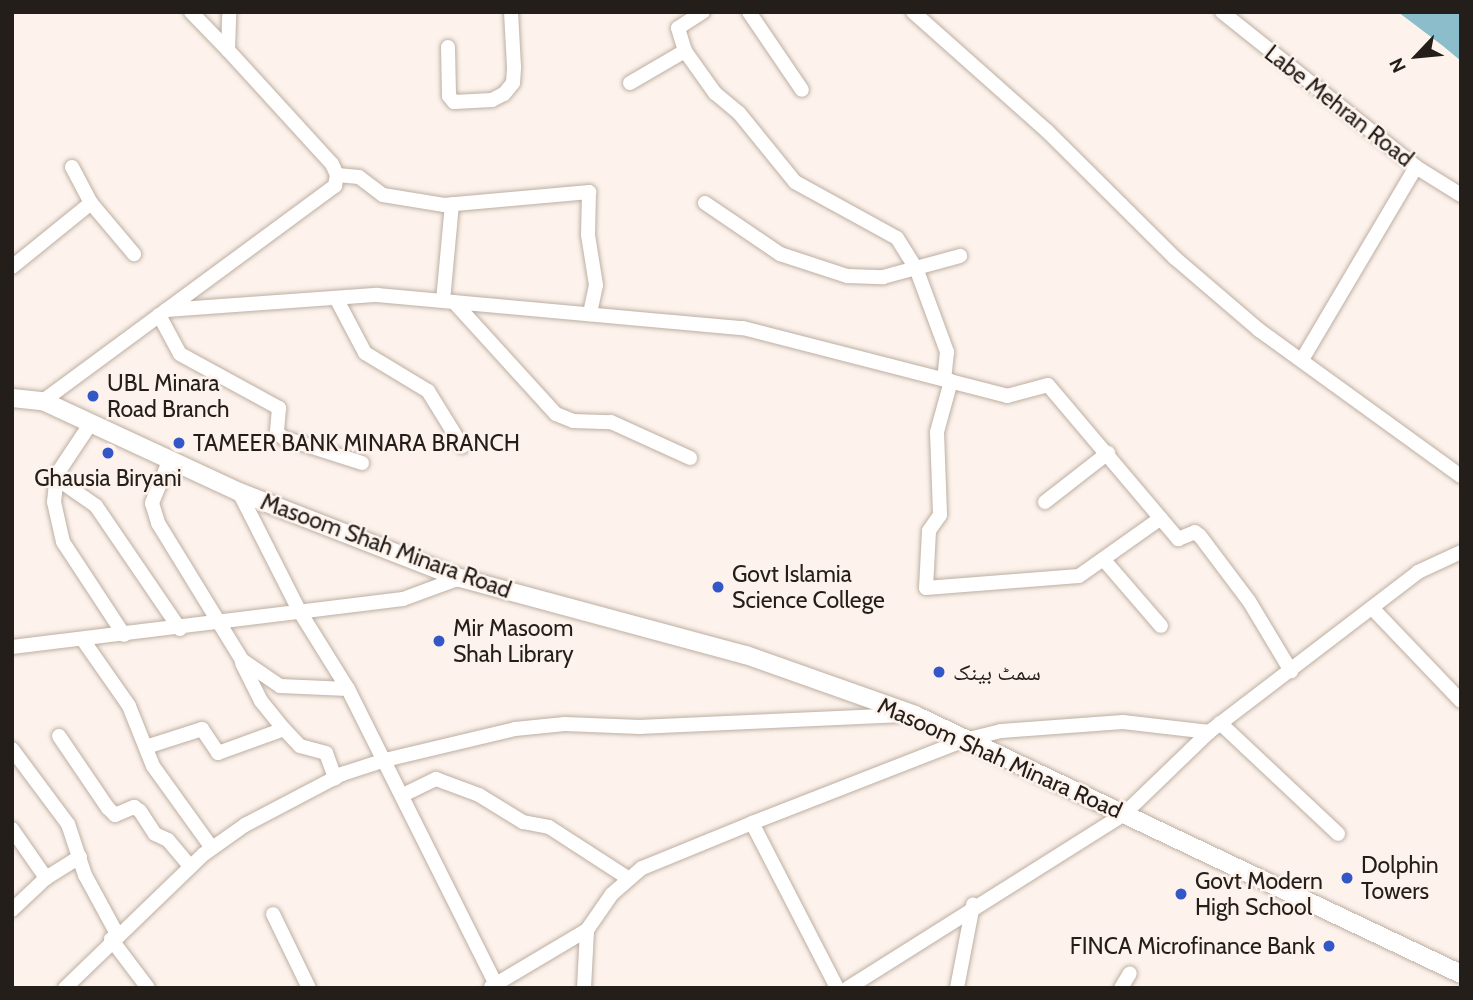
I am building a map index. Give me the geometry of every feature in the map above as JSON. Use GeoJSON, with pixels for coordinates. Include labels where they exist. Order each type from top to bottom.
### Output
{"type":"FeatureCollection","features":[{"type":"Feature","properties":{"kind":"main road","name":"Masoom Shah Minara Road"},"geometry":{"type":"LineString","coordinates":[[12,398],[43,401],[239,492],[460,578],[746,655],[915,715],[1461,974]]}},
{"type":"Feature","properties":{"kind":"street"},"geometry":{"type":"LineString","coordinates":[[191,12],[228,50],[337,175],[359,177],[383,195],[452,204],[589,192],[588,235],[596,285],[590,314]]}},
{"type":"Feature","properties":{"kind":"street"},"geometry":{"type":"LineString","coordinates":[[228,50],[229,12]]}},
{"type":"Feature","properties":{"kind":"street"},"geometry":{"type":"LineString","coordinates":[[448,47],[449,96],[454,102],[492,100],[504,94],[513,83],[511,12]]}},
{"type":"Feature","properties":{"kind":"street"},"geometry":{"type":"LineString","coordinates":[[704,12],[678,28],[685,51],[715,93],[739,113],[795,182],[897,239],[916,268],[947,352],[948,380],[937,432],[940,516],[929,531],[926,588],[1079,576],[1161,518]]}},
{"type":"Feature","properties":{"kind":"street"},"geometry":{"type":"LineString","coordinates":[[749,12],[802,90]]}},
{"type":"Feature","properties":{"kind":"street"},"geometry":{"type":"LineString","coordinates":[[913,12],[1047,131],[1175,258],[1259,330],[1303,358],[1340,391],[1461,476]]}},
{"type":"Feature","properties":{"kind":"street","name":"Labe Mehran Road"},"geometry":{"type":"LineString","coordinates":[[1222,12],[1416,167],[1461,194]]}},
{"type":"Feature","properties":{"kind":"street"},"geometry":{"type":"LineString","coordinates":[[630,83],[685,51]]}},
{"type":"Feature","properties":{"kind":"street"},"geometry":{"type":"LineString","coordinates":[[72,167],[91,203],[134,254]]}},
{"type":"Feature","properties":{"kind":"street"},"geometry":{"type":"LineString","coordinates":[[1303,358],[1416,167]]}},
{"type":"Feature","properties":{"kind":"street"},"geometry":{"type":"LineString","coordinates":[[43,401],[335,186],[337,175]]}},
{"type":"Feature","properties":{"kind":"street"},"geometry":{"type":"LineString","coordinates":[[12,267],[91,203]]}},
{"type":"Feature","properties":{"kind":"street"},"geometry":{"type":"LineString","coordinates":[[705,203],[780,254],[815,269],[864,278],[960,256]]}},
{"type":"Feature","properties":{"kind":"street"},"geometry":{"type":"LineString","coordinates":[[452,204],[449,302],[556,414],[573,421],[611,422],[690,458]]}},
{"type":"Feature","properties":{"kind":"street"},"geometry":{"type":"LineString","coordinates":[[163,313],[377,295],[743,328],[1007,396],[1048,384],[1178,539],[1195,532],[1200,536],[1249,601],[1291,671]]}},
{"type":"Feature","properties":{"kind":"street"},"geometry":{"type":"LineString","coordinates":[[336,298],[365,353],[428,391],[462,446]]}},
{"type":"Feature","properties":{"kind":"street"},"geometry":{"type":"LineString","coordinates":[[163,313],[180,354],[279,408],[276,433],[362,463]]}},
{"type":"Feature","properties":{"kind":"street"},"geometry":{"type":"LineString","coordinates":[[91,423],[56,478],[54,502],[63,542],[124,635]]}},
{"type":"Feature","properties":{"kind":"street"},"geometry":{"type":"LineString","coordinates":[[1045,502],[1108,453]]}},
{"type":"Feature","properties":{"kind":"street"},"geometry":{"type":"LineString","coordinates":[[170,459],[152,503],[158,523],[242,660],[253,687],[300,746],[326,753],[335,778]]}},
{"type":"Feature","properties":{"kind":"street"},"geometry":{"type":"LineString","coordinates":[[56,478],[96,506],[180,629]]}},
{"type":"Feature","properties":{"kind":"street"},"geometry":{"type":"LineString","coordinates":[[239,492],[300,612],[348,689],[385,760],[494,986],[587,930],[612,894],[642,868],[965,740],[1001,731],[1123,722],[1214,728],[1338,834]]}},
{"type":"Feature","properties":{"kind":"street"},"geometry":{"type":"LineString","coordinates":[[848,988],[973,905],[1124,814],[1214,728],[1418,572],[1461,552]]}},
{"type":"Feature","properties":{"kind":"street"},"geometry":{"type":"LineString","coordinates":[[1104,560],[1161,626]]}},
{"type":"Feature","properties":{"kind":"street"},"geometry":{"type":"LineString","coordinates":[[12,647],[219,625],[403,599],[460,578]]}},
{"type":"Feature","properties":{"kind":"street"},"geometry":{"type":"LineString","coordinates":[[1373,609],[1461,701]]}},
{"type":"Feature","properties":{"kind":"street"},"geometry":{"type":"LineString","coordinates":[[83,639],[129,706],[153,766],[212,848]]}},
{"type":"Feature","properties":{"kind":"street"},"geometry":{"type":"LineString","coordinates":[[242,660],[280,687],[348,689]]}},
{"type":"Feature","properties":{"kind":"street"},"geometry":{"type":"LineString","coordinates":[[65,988],[114,937],[212,848],[335,778],[385,760],[515,729],[565,724],[640,727],[915,715]]}},
{"type":"Feature","properties":{"kind":"street"},"geometry":{"type":"LineString","coordinates":[[146,747],[202,729],[218,752],[284,729]]}},
{"type":"Feature","properties":{"kind":"street"},"geometry":{"type":"LineString","coordinates":[[59,736],[115,815],[134,807],[155,834],[168,840],[190,866]]}},
{"type":"Feature","properties":{"kind":"street"},"geometry":{"type":"LineString","coordinates":[[13,752],[68,824],[114,937],[148,988]]}},
{"type":"Feature","properties":{"kind":"street"},"geometry":{"type":"LineString","coordinates":[[403,795],[436,779],[479,795],[523,821],[549,827],[629,879]]}},
{"type":"Feature","properties":{"kind":"street"},"geometry":{"type":"LineString","coordinates":[[752,823],[837,988]]}},
{"type":"Feature","properties":{"kind":"street"},"geometry":{"type":"LineString","coordinates":[[14,835],[46,878]]}},
{"type":"Feature","properties":{"kind":"street"},"geometry":{"type":"LineString","coordinates":[[14,906],[46,878],[80,857]]}},
{"type":"Feature","properties":{"kind":"street"},"geometry":{"type":"LineString","coordinates":[[957,988],[973,905]]}},
{"type":"Feature","properties":{"kind":"street"},"geometry":{"type":"LineString","coordinates":[[273,914],[309,988]]}},
{"type":"Feature","properties":{"kind":"street"},"geometry":{"type":"LineString","coordinates":[[584,988],[587,930]]}},
{"type":"Feature","properties":{"kind":"street"},"geometry":{"type":"LineString","coordinates":[[1121,988],[1130,973]]}},
{"type":"Feature","properties":{"kind":"water"},"geometry":{"type":"Polygon","coordinates":[[[1398,12],[1461,12],[1461,61],[1443,46],[1398,12]]]}},
{"type":"Feature","properties":{"kind":"place","name":"UBL Minara Road Branch"},"geometry":{"type":"Point","coordinates":[93,396]}},
{"type":"Feature","properties":{"kind":"place","name":"TAMEER BANK MINARA BRANCH"},"geometry":{"type":"Point","coordinates":[179,443]}},
{"type":"Feature","properties":{"kind":"place","name":"Ghausia Biryani"},"geometry":{"type":"Point","coordinates":[108,453]}},
{"type":"Feature","properties":{"kind":"place","name":"Govt Islamia Science College"},"geometry":{"type":"Point","coordinates":[718,587]}},
{"type":"Feature","properties":{"kind":"place","name":"Mir Masoom Shah Library"},"geometry":{"type":"Point","coordinates":[439,641]}},
{"type":"Feature","properties":{"kind":"place","name":"سمٹ بینک"},"geometry":{"type":"Point","coordinates":[939,672]}},
{"type":"Feature","properties":{"kind":"place","name":"Dolphin Towers"},"geometry":{"type":"Point","coordinates":[1347,878]}},
{"type":"Feature","properties":{"kind":"place","name":"Govt Modern High School"},"geometry":{"type":"Point","coordinates":[1181,894]}},
{"type":"Feature","properties":{"kind":"place","name":"FINCA Microfinance Bank"},"geometry":{"type":"Point","coordinates":[1329,946]}}]}
